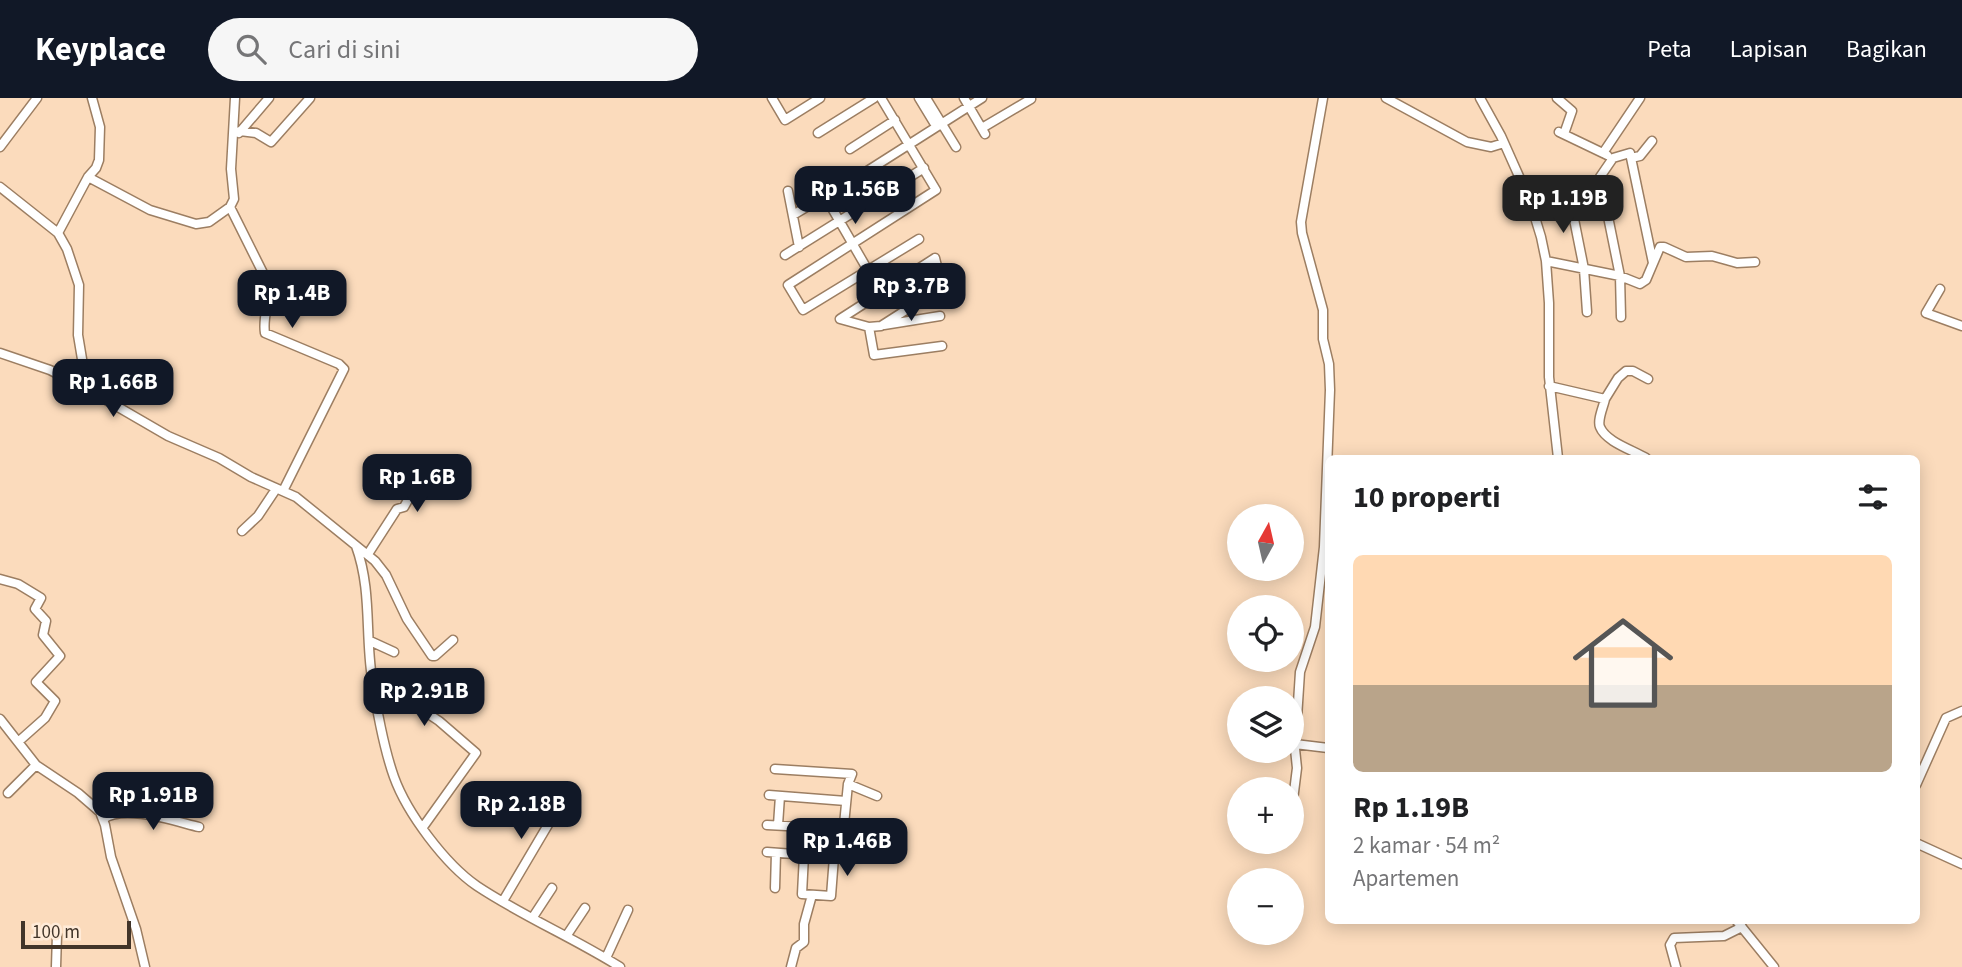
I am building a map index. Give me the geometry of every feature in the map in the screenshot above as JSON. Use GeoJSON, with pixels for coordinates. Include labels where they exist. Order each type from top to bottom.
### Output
{"type":"FeatureCollection","features":[{"type":"Feature","properties":{"kind":"street"},"geometry":{"type":"LineString","coordinates":[[0,147],[37,98]]}},
{"type":"Feature","properties":{"kind":"street"},"geometry":{"type":"LineString","coordinates":[[58,233],[88,177],[96,168],[100,127],[92,98]]}},
{"type":"Feature","properties":{"kind":"street"},"geometry":{"type":"LineString","coordinates":[[88,177],[150,210],[200,225],[209,222],[230,207],[234,199],[231,169],[237,134],[235,98]]}},
{"type":"Feature","properties":{"kind":"street"},"geometry":{"type":"LineString","coordinates":[[237,134],[269,98]]}},
{"type":"Feature","properties":{"kind":"street"},"geometry":{"type":"LineString","coordinates":[[237,134],[256,133],[271,142],[310,98]]}},
{"type":"Feature","properties":{"kind":"street"},"geometry":{"type":"LineString","coordinates":[[772,98],[785,120],[820,98]]}},
{"type":"Feature","properties":{"kind":"street"},"geometry":{"type":"LineString","coordinates":[[818,133],[874,98]]}},
{"type":"Feature","properties":{"kind":"street"},"geometry":{"type":"LineString","coordinates":[[881,98],[936,190],[788,285],[803,310],[919,239]]}},
{"type":"Feature","properties":{"kind":"street"},"geometry":{"type":"LineString","coordinates":[[919,98],[956,147]]}},
{"type":"Feature","properties":{"kind":"street"},"geometry":{"type":"LineString","coordinates":[[926,98],[939,124]]}},
{"type":"Feature","properties":{"kind":"street"},"geometry":{"type":"LineString","coordinates":[[861,175],[939,124],[966,102],[982,98]]}},
{"type":"Feature","properties":{"kind":"street"},"geometry":{"type":"LineString","coordinates":[[1322,98],[1301,222],[1321,300],[1323,339],[1329,364],[1327,455]]}},
{"type":"Feature","properties":{"kind":"street"},"geometry":{"type":"LineString","coordinates":[[1386,98],[1468,142],[1491,147],[1504,143]]}},
{"type":"Feature","properties":{"kind":"street"},"geometry":{"type":"LineString","coordinates":[[1480,98],[1530,201],[1546,261],[1549,386],[1558,455]]}},
{"type":"Feature","properties":{"kind":"street"},"geometry":{"type":"LineString","coordinates":[[1557,98],[1572,111],[1561,133],[1613,158]]}},
{"type":"Feature","properties":{"kind":"street"},"geometry":{"type":"LineString","coordinates":[[1603,153],[1640,98]]}},
{"type":"Feature","properties":{"kind":"street"},"geometry":{"type":"LineString","coordinates":[[966,102],[984,131],[1031,99]]}},
{"type":"Feature","properties":{"kind":"street"},"geometry":{"type":"LineString","coordinates":[[850,149],[895,120]]}},
{"type":"Feature","properties":{"kind":"street"},"geometry":{"type":"LineString","coordinates":[[1631,158],[1640,156],[1652,141]]}},
{"type":"Feature","properties":{"kind":"street"},"geometry":{"type":"LineString","coordinates":[[1621,317],[1620,276],[1600,177],[1613,158],[1630,153],[1653,263]]}},
{"type":"Feature","properties":{"kind":"street"},"geometry":{"type":"LineString","coordinates":[[785,255],[924,168]]}},
{"type":"Feature","properties":{"kind":"street"},"geometry":{"type":"LineString","coordinates":[[0,187],[58,233],[73,265],[79,285],[78,335],[87,389]]}},
{"type":"Feature","properties":{"kind":"street"},"geometry":{"type":"LineString","coordinates":[[788,191],[799,247]]}},
{"type":"Feature","properties":{"kind":"street"},"geometry":{"type":"LineString","coordinates":[[1587,313],[1584,269],[1570,198],[1603,194]]}},
{"type":"Feature","properties":{"kind":"street"},"geometry":{"type":"LineString","coordinates":[[793,215],[825,196],[881,293]]}},
{"type":"Feature","properties":{"kind":"street"},"geometry":{"type":"LineString","coordinates":[[230,207],[268,283],[265,333],[339,364],[344,369],[280,490],[242,531]]}},
{"type":"Feature","properties":{"kind":"street"},"geometry":{"type":"LineString","coordinates":[[1546,261],[1620,276],[1643,284],[1660,247],[1686,257],[1712,256],[1737,263],[1755,261]]}},
{"type":"Feature","properties":{"kind":"street"},"geometry":{"type":"LineString","coordinates":[[881,326],[942,287],[935,258],[840,319],[869,327],[881,326],[940,316]]}},
{"type":"Feature","properties":{"kind":"street"},"geometry":{"type":"LineString","coordinates":[[1940,289],[1926,313],[1962,326]]}},
{"type":"Feature","properties":{"kind":"street"},"geometry":{"type":"LineString","coordinates":[[869,327],[874,355],[943,346]]}},
{"type":"Feature","properties":{"kind":"street"},"geometry":{"type":"LineString","coordinates":[[0,353],[50,370],[168,436],[296,497],[368,554],[386,575],[407,619],[432,656],[453,639]]}},
{"type":"Feature","properties":{"kind":"street"},"geometry":{"type":"LineString","coordinates":[[1641,455],[1616,444],[1600,427],[1605,398],[1618,378],[1626,371],[1633,371],[1648,379]]}},
{"type":"Feature","properties":{"kind":"street"},"geometry":{"type":"LineString","coordinates":[[1549,386],[1605,398]]}},
{"type":"Feature","properties":{"kind":"street"},"geometry":{"type":"LineString","coordinates":[[368,554],[397,509],[405,506],[415,488],[401,479]]}},
{"type":"Feature","properties":{"kind":"street"},"geometry":{"type":"LineString","coordinates":[[1300,686],[1301,670],[1310,648],[1317,617],[1325,514]]}},
{"type":"Feature","properties":{"kind":"street"},"geometry":{"type":"LineString","coordinates":[[356,546],[368,602],[372,676],[378,713],[394,778],[433,843],[456,869],[477,886],[621,967]]}},
{"type":"Feature","properties":{"kind":"street"},"geometry":{"type":"LineString","coordinates":[[0,579],[18,584],[41,598],[35,609],[46,621],[43,635],[60,656],[36,682],[55,701],[45,718],[18,742]]}},
{"type":"Feature","properties":{"kind":"street"},"geometry":{"type":"LineString","coordinates":[[370,641],[394,652]]}},
{"type":"Feature","properties":{"kind":"street"},"geometry":{"type":"LineString","coordinates":[[372,676],[439,721],[477,754],[423,827]]}},
{"type":"Feature","properties":{"kind":"street"},"geometry":{"type":"LineString","coordinates":[[1920,776],[1944,720],[1962,711]]}},
{"type":"Feature","properties":{"kind":"street"},"geometry":{"type":"LineString","coordinates":[[0,719],[36,765],[97,808],[103,819],[110,857],[136,929],[145,967]]}},
{"type":"Feature","properties":{"kind":"street"},"geometry":{"type":"LineString","coordinates":[[1304,745],[1325,748]]}},
{"type":"Feature","properties":{"kind":"street"},"geometry":{"type":"LineString","coordinates":[[8,793],[36,765]]}},
{"type":"Feature","properties":{"kind":"street"},"geometry":{"type":"LineString","coordinates":[[775,769],[852,774],[848,784],[841,855],[834,857],[772,852],[775,888]]}},
{"type":"Feature","properties":{"kind":"street"},"geometry":{"type":"LineString","coordinates":[[848,784],[877,796]]}},
{"type":"Feature","properties":{"kind":"street"},"geometry":{"type":"LineString","coordinates":[[769,795],[846,801]]}},
{"type":"Feature","properties":{"kind":"street"},"geometry":{"type":"LineString","coordinates":[[503,901],[565,796]]}},
{"type":"Feature","properties":{"kind":"street"},"geometry":{"type":"LineString","coordinates":[[778,825],[780,796]]}},
{"type":"Feature","properties":{"kind":"street"},"geometry":{"type":"LineString","coordinates":[[103,819],[110,815],[138,814],[199,827]]}},
{"type":"Feature","properties":{"kind":"street"},"geometry":{"type":"LineString","coordinates":[[767,825],[844,829]]}},
{"type":"Feature","properties":{"kind":"street"},"geometry":{"type":"LineString","coordinates":[[1920,845],[1962,864]]}},
{"type":"Feature","properties":{"kind":"street"},"geometry":{"type":"LineString","coordinates":[[804,855],[802,894],[813,895],[831,896],[834,857]]}},
{"type":"Feature","properties":{"kind":"street"},"geometry":{"type":"LineString","coordinates":[[533,917],[552,888]]}},
{"type":"Feature","properties":{"kind":"street"},"geometry":{"type":"LineString","coordinates":[[791,967],[796,948],[804,942],[804,924],[813,895]]}},
{"type":"Feature","properties":{"kind":"street"},"geometry":{"type":"LineString","coordinates":[[567,935],[585,908]]}},
{"type":"Feature","properties":{"kind":"street"},"geometry":{"type":"LineString","coordinates":[[606,958],[628,910]]}},
{"type":"Feature","properties":{"kind":"street"},"geometry":{"type":"LineString","coordinates":[[1676,967],[1670,945],[1674,938],[1724,936],[1739,924],[1774,967]]}},
{"type":"Feature","properties":{"kind":"street"},"geometry":{"type":"LineString","coordinates":[[56,967],[57,935]]}}]}
